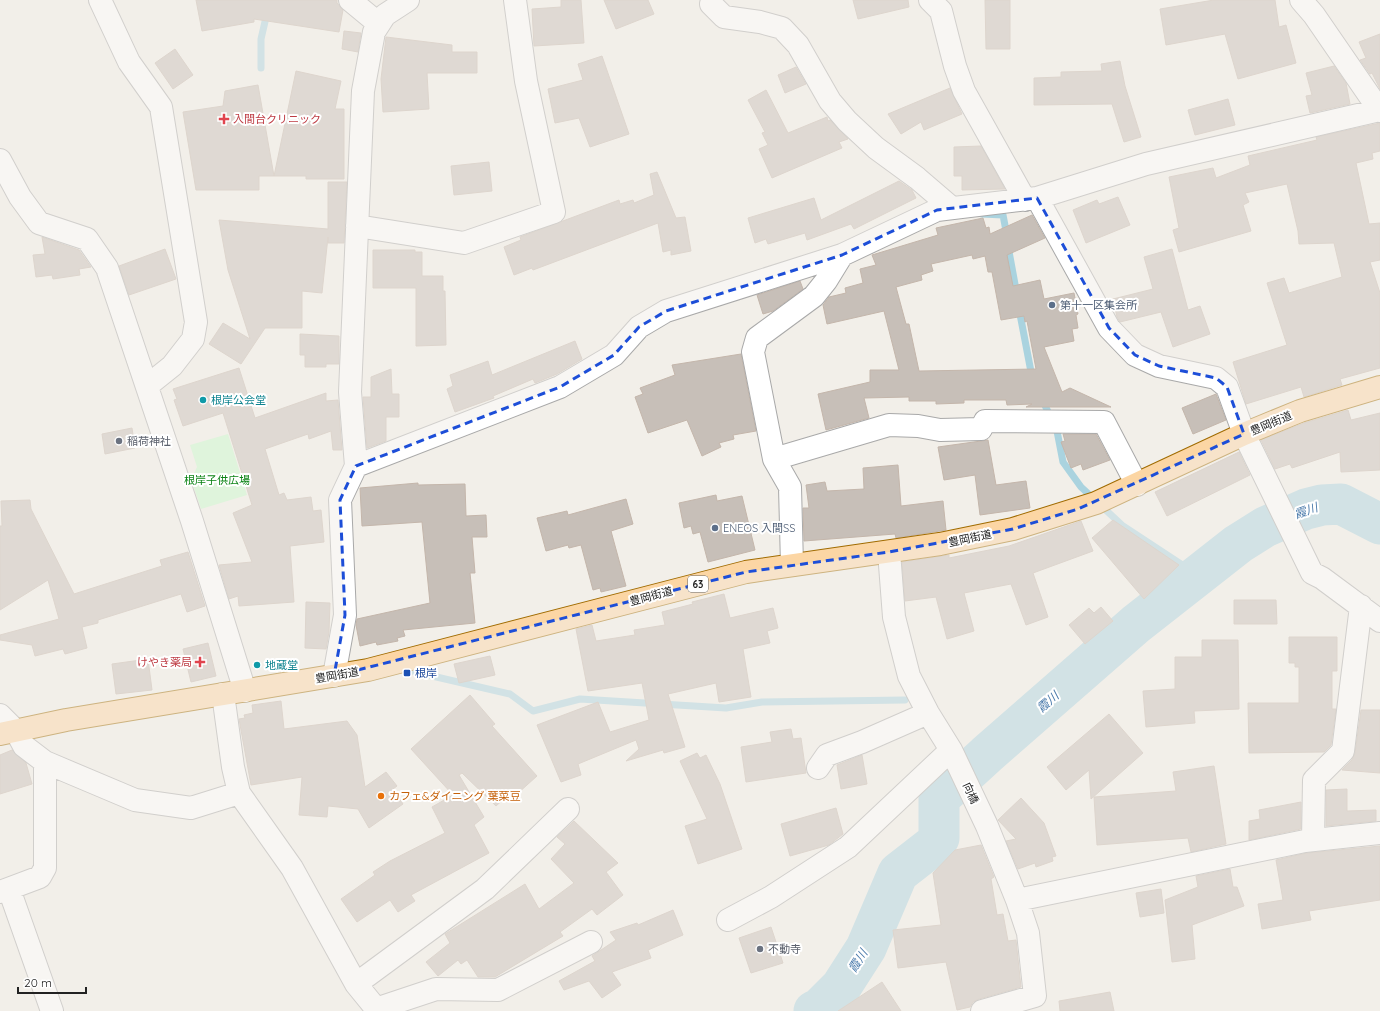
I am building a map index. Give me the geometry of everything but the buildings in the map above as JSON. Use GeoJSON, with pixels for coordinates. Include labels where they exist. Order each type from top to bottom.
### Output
{"type":"FeatureCollection","features":[{"type":"Feature","properties":{"kind":"main road","name":"豊岡街道"},"geometry":{"type":"LineString","coordinates":[[8,733],[66,720],[368,670],[746,572],[940,544],[1013,529],[1078,509],[1137,485],[1244,434],[1300,411],[1380,387]]}},
{"type":"Feature","properties":{"kind":"street"},"geometry":{"type":"LineString","coordinates":[[100,0],[129,62],[161,107],[196,322],[193,339],[172,366],[147,386]]}},
{"type":"Feature","properties":{"kind":"street"},"geometry":{"type":"LineString","coordinates":[[350,0],[379,24]]}},
{"type":"Feature","properties":{"kind":"street"},"geometry":{"type":"LineString","coordinates":[[334,676],[345,615],[340,500],[356,466],[350,392],[363,91],[374,32],[385,15],[408,0]]}},
{"type":"Feature","properties":{"kind":"street"},"geometry":{"type":"LineString","coordinates":[[357,226],[464,243],[554,212],[526,81],[515,0]]}},
{"type":"Feature","properties":{"kind":"street"},"geometry":{"type":"LineString","coordinates":[[930,0],[941,11],[955,66],[964,91],[1109,328],[1135,355],[1153,364],[1216,378],[1227,387],[1244,434],[1274,499],[1312,573],[1322,578],[1380,621]]}},
{"type":"Feature","properties":{"kind":"street"},"geometry":{"type":"LineString","coordinates":[[356,466],[560,387],[614,355],[639,327],[666,311],[842,255],[938,210],[1031,199],[1146,164],[1380,110],[1314,16],[1301,0]]}},
{"type":"Feature","properties":{"kind":"street"},"geometry":{"type":"LineString","coordinates":[[712,2],[724,17],[760,22],[782,28],[798,45],[830,101],[847,121],[876,148],[916,178],[952,208]]}},
{"type":"Feature","properties":{"kind":"street"},"geometry":{"type":"LineString","coordinates":[[0,160],[20,197],[39,223],[87,239],[107,268],[192,521],[245,691]]}},
{"type":"Feature","properties":{"kind":"street"},"geometry":{"type":"LineString","coordinates":[[792,565],[790,487],[774,459],[754,352],[757,338],[814,296],[826,281],[842,255]]}},
{"type":"Feature","properties":{"kind":"street"},"geometry":{"type":"LineString","coordinates":[[774,459],[889,425],[918,426],[940,430],[981,429],[985,421],[1104,422],[1137,485]]}},
{"type":"Feature","properties":{"kind":"street","name":"向橋"},"geometry":{"type":"LineString","coordinates":[[889,552],[894,617],[909,676],[928,713],[954,755],[1017,900],[1028,932],[1035,996],[982,1011]]}},
{"type":"Feature","properties":{"kind":"street"},"geometry":{"type":"LineString","coordinates":[[1313,840],[1314,780],[1343,751],[1361,606]]}},
{"type":"Feature","properties":{"kind":"street"},"geometry":{"type":"LineString","coordinates":[[223,694],[233,767],[239,793],[292,868],[356,984],[377,1010],[436,989],[498,990],[591,942]]}},
{"type":"Feature","properties":{"kind":"street"},"geometry":{"type":"LineString","coordinates":[[818,768],[826,755],[862,742],[928,713]]}},
{"type":"Feature","properties":{"kind":"street"},"geometry":{"type":"LineString","coordinates":[[0,715],[8,733],[45,762],[135,800],[191,808],[239,793]]}},
{"type":"Feature","properties":{"kind":"street"},"geometry":{"type":"LineString","coordinates":[[728,920],[771,897],[848,847],[954,755]]}},
{"type":"Feature","properties":{"kind":"street"},"geometry":{"type":"LineString","coordinates":[[45,762],[45,868],[40,877],[4,891],[51,1010]]}},
{"type":"Feature","properties":{"kind":"street"},"geometry":{"type":"LineString","coordinates":[[356,984],[485,889],[568,809]]}},
{"type":"Feature","properties":{"kind":"street"},"geometry":{"type":"LineString","coordinates":[[1017,900],[1313,840],[1380,834]]}},
{"type":"Feature","properties":{"kind":"highlighted area"},"geometry":{"type":"Polygon","coordinates":[[[1037,198],[1109,328],[1135,355],[1159,366],[1216,378],[1227,387],[1244,434],[1078,509],[1013,529],[889,552],[746,572],[334,676],[345,615],[340,500],[356,466],[560,387],[614,355],[639,327],[666,311],[842,255],[937,210],[1037,198]]]}},
{"type":"Feature","properties":{"kind":"green space","name":"根岸子供広場"},"geometry":{"type":"Polygon","coordinates":[[[228,434],[247,495],[201,509],[191,479],[197,467],[190,445],[228,434]]]}},
{"type":"Feature","properties":{"kind":"waterway"},"geometry":{"type":"LineString","coordinates":[[261,68],[261,39],[270,0]]}},
{"type":"Feature","properties":{"kind":"waterway"},"geometry":{"type":"LineString","coordinates":[[982,214],[1003,215],[1007,236]]}},
{"type":"Feature","properties":{"kind":"waterway"},"geometry":{"type":"LineString","coordinates":[[1008,246],[1017,295]]}},
{"type":"Feature","properties":{"kind":"waterway"},"geometry":{"type":"LineString","coordinates":[[1019,309],[1032,377]]}},
{"type":"Feature","properties":{"kind":"waterway"},"geometry":{"type":"LineString","coordinates":[[1042,399],[1057,431],[1063,462],[1081,487],[1123,526],[1199,576]]}},
{"type":"Feature","properties":{"kind":"waterway","name":"霞川"},"geometry":{"type":"LineString","coordinates":[[814,1011],[820,1008],[841,987],[866,948],[898,873],[934,845],[939,838],[939,798],[1136,624],[1238,544],[1265,527],[1306,509],[1322,505],[1341,504],[1380,524]]}},
{"type":"Feature","properties":{"kind":"waterway"},"geometry":{"type":"LineString","coordinates":[[415,672],[510,694],[533,711],[580,699],[726,708],[762,702],[905,700]]}},
{"type":"Feature","properties":{"kind":"place","name":"入間台クリニック"},"geometry":{"type":"Point","coordinates":[224,119]}},
{"type":"Feature","properties":{"kind":"place","name":"第十一区集会所"},"geometry":{"type":"Point","coordinates":[1052,305]}},
{"type":"Feature","properties":{"kind":"place","name":"根岸公会堂"},"geometry":{"type":"Point","coordinates":[203,400]}},
{"type":"Feature","properties":{"kind":"place","name":"稲荷神社"},"geometry":{"type":"Point","coordinates":[119,441]}},
{"type":"Feature","properties":{"kind":"place","name":"ENEOS 入間SS"},"geometry":{"type":"Point","coordinates":[715,528]}},
{"type":"Feature","properties":{"kind":"place","name":"けやき薬局"},"geometry":{"type":"Point","coordinates":[200,662]}},
{"type":"Feature","properties":{"kind":"place","name":"地蔵堂"},"geometry":{"type":"Point","coordinates":[257,665]}},
{"type":"Feature","properties":{"kind":"place","name":"根岸"},"geometry":{"type":"Point","coordinates":[407,673]}},
{"type":"Feature","properties":{"kind":"place","name":"カフェ&ダイニング 葉菜豆"},"geometry":{"type":"Point","coordinates":[381,796]}},
{"type":"Feature","properties":{"kind":"place","name":"不動寺"},"geometry":{"type":"Point","coordinates":[760,949]}}]}
